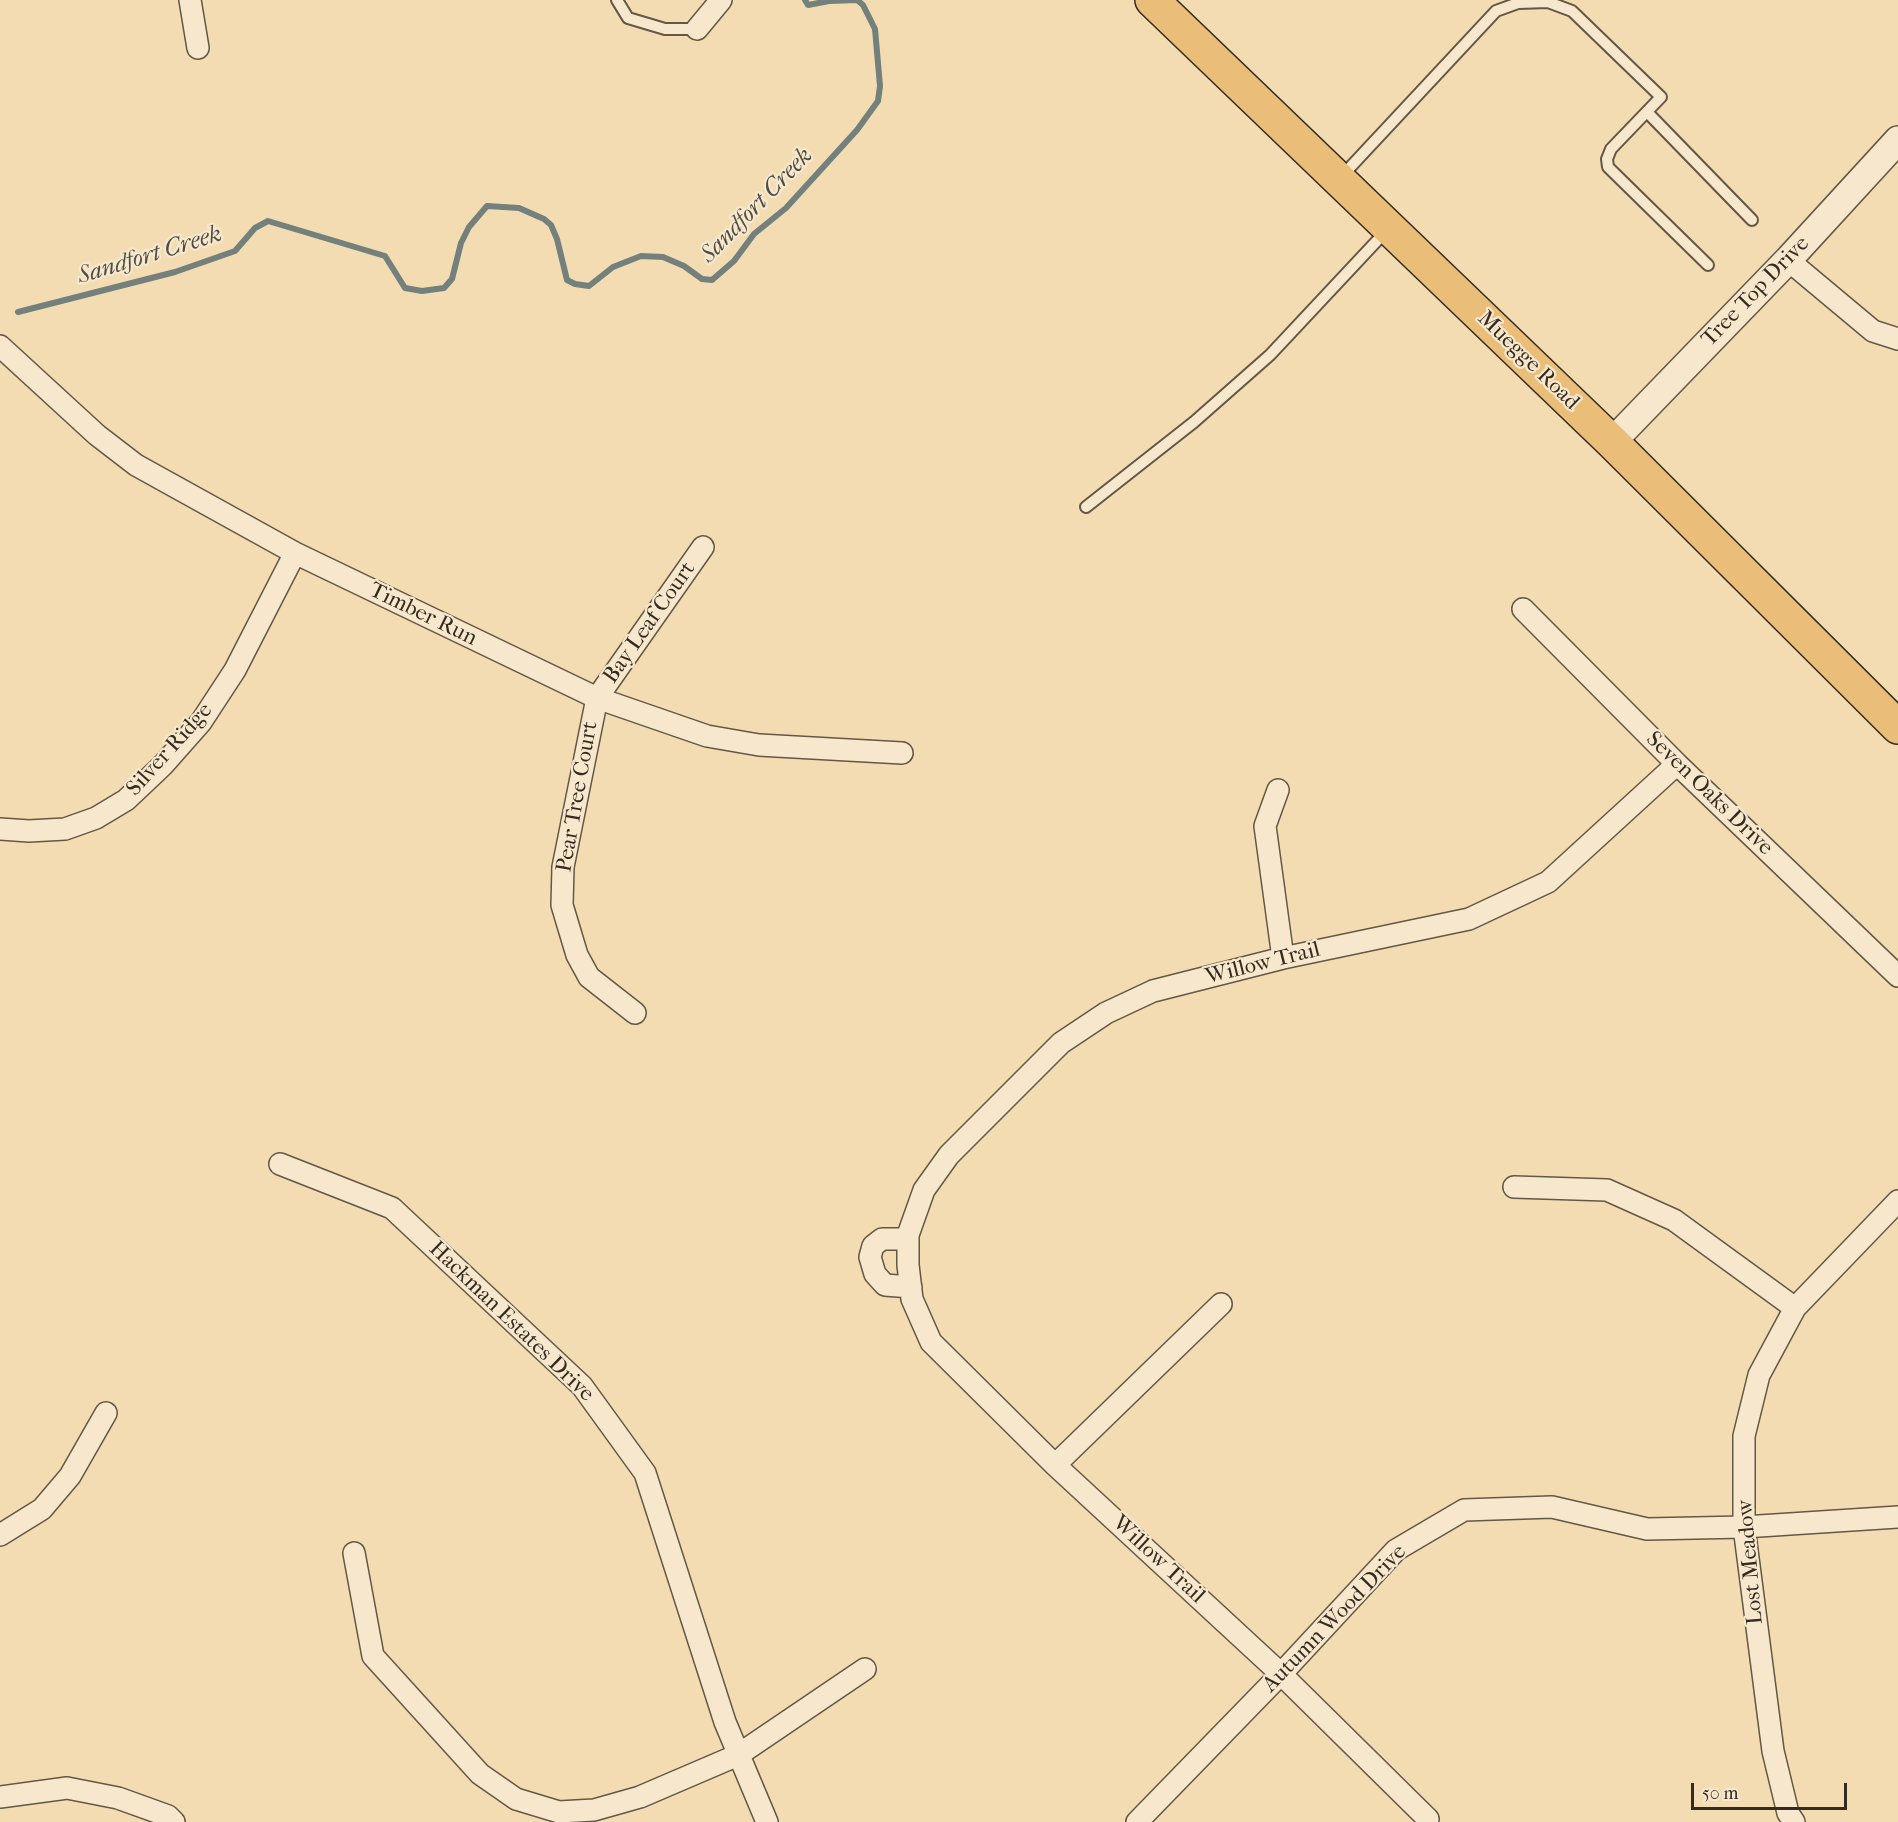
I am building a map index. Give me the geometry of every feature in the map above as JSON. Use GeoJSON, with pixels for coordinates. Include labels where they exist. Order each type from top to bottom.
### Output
{"type":"FeatureCollection","features":[{"type":"Feature","properties":{"kind":"main road","name":"Muegge Road"},"geometry":{"type":"LineString","coordinates":[[1152,0],[1612,442],[1898,727]]}},
{"type":"Feature","properties":{"kind":"street"},"geometry":{"type":"LineString","coordinates":[[190,0],[198,48]]}},
{"type":"Feature","properties":{"kind":"street"},"geometry":{"type":"LineString","coordinates":[[697,28],[721,0]]}},
{"type":"Feature","properties":{"kind":"street","name":"Tree Top Drive"},"geometry":{"type":"LineString","coordinates":[[1612,442],[1788,260],[1898,140]]}},
{"type":"Feature","properties":{"kind":"street"},"geometry":{"type":"LineString","coordinates":[[1788,260],[1873,331],[1898,339]]}},
{"type":"Feature","properties":{"kind":"street","name":"Timber Run"},"geometry":{"type":"LineString","coordinates":[[0,346],[97,435],[136,465],[296,553],[597,698],[707,736],[759,745],[902,753]]}},
{"type":"Feature","properties":{"kind":"street","name":"Bay Leaf Court"},"geometry":{"type":"LineString","coordinates":[[597,698],[703,547]]}},
{"type":"Feature","properties":{"kind":"street","name":"Silver Ridge"},"geometry":{"type":"LineString","coordinates":[[0,830],[64,829],[96,818],[126,800],[163,765],[201,722],[235,670],[296,553]]}},
{"type":"Feature","properties":{"kind":"street","name":"Seven Oaks Drive"},"geometry":{"type":"LineString","coordinates":[[1523,609],[1677,764],[1898,976]]}},
{"type":"Feature","properties":{"kind":"street","name":"Pear Tree Court"},"geometry":{"type":"LineString","coordinates":[[597,698],[563,867],[562,905],[577,955],[589,977],[635,1013]]}},
{"type":"Feature","properties":{"kind":"street","name":"Willow Trail"},"geometry":{"type":"LineString","coordinates":[[1428,1819],[1281,1674],[1055,1465],[931,1342],[912,1299],[908,1239],[924,1190],[949,1155],[1061,1043],[1106,1013],[1153,991],[1283,958],[1469,919],[1548,882],[1677,764]]}},
{"type":"Feature","properties":{"kind":"street"},"geometry":{"type":"LineString","coordinates":[[1278,790],[1265,826],[1283,958]]}},
{"type":"Feature","properties":{"kind":"street","name":"Hackman Estates Drive"},"geometry":{"type":"LineString","coordinates":[[280,1164],[392,1208],[582,1386],[645,1473],[725,1722],[767,1822]]}},
{"type":"Feature","properties":{"kind":"street"},"geometry":{"type":"LineString","coordinates":[[1514,1187],[1607,1190],[1674,1220],[1795,1308],[1898,1201]]}},
{"type":"Feature","properties":{"kind":"street"},"geometry":{"type":"LineString","coordinates":[[908,1239],[882,1239],[873,1246],[870,1257],[875,1274],[885,1285],[911,1287]]}},
{"type":"Feature","properties":{"kind":"street"},"geometry":{"type":"LineString","coordinates":[[1055,1465],[1221,1304]]}},
{"type":"Feature","properties":{"kind":"street","name":"Lost Meadow"},"geometry":{"type":"LineString","coordinates":[[1794,1822],[1788,1813],[1773,1751],[1744,1527],[1744,1436],[1759,1375],[1795,1308]]}},
{"type":"Feature","properties":{"kind":"street"},"geometry":{"type":"LineString","coordinates":[[0,1535],[42,1509],[70,1476],[106,1413]]}},
{"type":"Feature","properties":{"kind":"street","name":"Autumn Wood Drive"},"geometry":{"type":"LineString","coordinates":[[1137,1822],[1281,1674],[1396,1550],[1464,1510],[1552,1507],[1647,1529],[1744,1527],[1898,1517]]}},
{"type":"Feature","properties":{"kind":"street"},"geometry":{"type":"LineString","coordinates":[[354,1553],[373,1656],[480,1774],[516,1799],[559,1812],[594,1810],[640,1797],[738,1755],[865,1669]]}},
{"type":"Feature","properties":{"kind":"street"},"geometry":{"type":"LineString","coordinates":[[0,1797],[67,1788],[118,1798],[168,1816],[174,1822]]}},
{"type":"Feature","properties":{"kind":"lane"},"geometry":{"type":"LineString","coordinates":[[617,0],[628,18],[665,29],[697,28]]}},
{"type":"Feature","properties":{"kind":"lane"},"geometry":{"type":"LineString","coordinates":[[1339,179],[1496,11],[1518,3],[1548,2],[1572,11],[1661,97],[1611,149],[1607,159],[1608,167],[1708,265]]}},
{"type":"Feature","properties":{"kind":"lane"},"geometry":{"type":"LineString","coordinates":[[1647,112],[1752,220]]}},
{"type":"Feature","properties":{"kind":"lane"},"geometry":{"type":"LineString","coordinates":[[1086,507],[1194,422],[1270,355],[1389,228]]}},
{"type":"Feature","properties":{"kind":"waterway","name":"Sandfort Creek"},"geometry":{"type":"LineString","coordinates":[[18,312],[175,272],[235,251],[255,228],[268,221],[385,256],[405,288],[422,291],[444,288],[452,279],[461,243],[469,227],[487,206],[519,208],[544,219],[551,225],[557,239],[567,280],[575,284],[589,286],[613,267],[641,256],[663,257],[684,266],[702,279],[712,280],[734,261],[754,234],[786,208],[857,130],[878,101],[880,86],[875,29],[863,5],[857,0],[829,1],[808,5],[805,0]]}}]}
